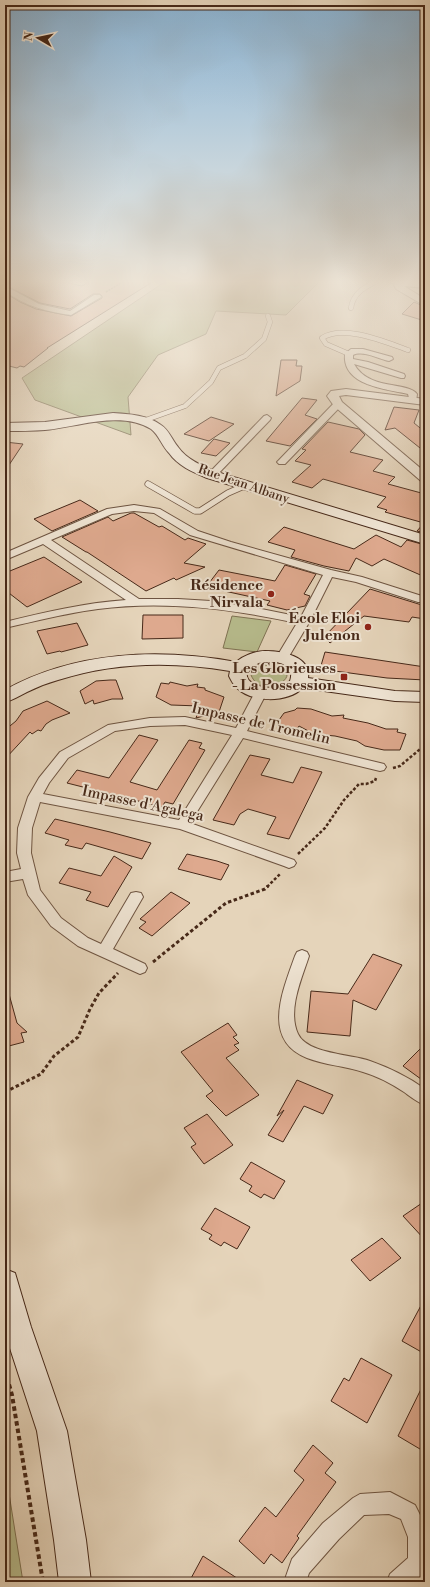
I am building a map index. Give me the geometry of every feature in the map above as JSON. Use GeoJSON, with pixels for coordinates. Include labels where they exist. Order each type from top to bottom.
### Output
{"type":"FeatureCollection","features":[{"type":"Feature","properties":{"kind":"main road","name":"Rue Jean Albany"},"geometry":{"type":"LineString","coordinates":[[5,427],[44,426],[90,419],[131,418],[152,424],[160,430],[167,439],[171,448],[182,460],[212,475],[425,540]]}},
{"type":"Feature","properties":{"kind":"main road"},"geometry":{"type":"LineString","coordinates":[[262,656],[282,658],[290,661],[300,670],[301,676],[295,687],[279,693],[260,694],[243,686],[238,680],[237,674],[239,668],[244,662],[262,656]]}},
{"type":"Feature","properties":{"kind":"main road"},"geometry":{"type":"LineString","coordinates":[[5,697],[39,680],[69,670],[119,660],[158,658],[187,659],[239,668]]}},
{"type":"Feature","properties":{"kind":"main road"},"geometry":{"type":"LineString","coordinates":[[299,682],[395,696],[425,697]]}},
{"type":"Feature","properties":{"kind":"main road"},"geometry":{"type":"LineString","coordinates":[[5,1282],[17,1328],[52,1431],[70,1540],[75,1582]]}},
{"type":"Feature","properties":{"kind":"street"},"geometry":{"type":"LineString","coordinates":[[376,355],[389,359]]}},
{"type":"Feature","properties":{"kind":"street"},"geometry":{"type":"LineString","coordinates":[[349,358],[401,376]]}},
{"type":"Feature","properties":{"kind":"street"},"geometry":{"type":"LineString","coordinates":[[349,358],[354,370],[367,380],[381,386],[411,392],[413,394],[413,400]]}},
{"type":"Feature","properties":{"kind":"street"},"geometry":{"type":"LineString","coordinates":[[425,402],[340,392],[335,393],[333,396],[338,404],[425,478]]}},
{"type":"Feature","properties":{"kind":"street"},"geometry":{"type":"LineString","coordinates":[[282,462],[338,404]]}},
{"type":"Feature","properties":{"kind":"street"},"geometry":{"type":"LineString","coordinates":[[212,475],[267,418]]}},
{"type":"Feature","properties":{"kind":"street"},"geometry":{"type":"LineString","coordinates":[[5,557],[110,511],[134,508],[146,509],[157,511],[194,533],[328,573],[358,579],[422,600]]}},
{"type":"Feature","properties":{"kind":"street"},"geometry":{"type":"LineString","coordinates":[[44,540],[136,602]]}},
{"type":"Feature","properties":{"kind":"street"},"geometry":{"type":"LineString","coordinates":[[282,658],[304,620],[328,573]]}},
{"type":"Feature","properties":{"kind":"street"},"geometry":{"type":"LineString","coordinates":[[5,626],[46,614],[111,604],[136,602],[185,603],[244,609],[304,620]]}},
{"type":"Feature","properties":{"kind":"street"},"geometry":{"type":"LineString","coordinates":[[182,825],[240,733],[260,694]]}},
{"type":"Feature","properties":{"kind":"street","name":"Impasse de Tromelin"},"geometry":{"type":"LineString","coordinates":[[140,968],[83,942],[56,922],[33,890],[24,853],[25,828],[35,797],[44,781],[64,755],[84,742],[112,728],[150,722],[185,721],[380,767]]}},
{"type":"Feature","properties":{"kind":"street","name":"Impasse d'Agalega"},"geometry":{"type":"LineString","coordinates":[[35,797],[182,825],[289,863]]}},
{"type":"Feature","properties":{"kind":"street"},"geometry":{"type":"LineString","coordinates":[[5,878],[28,873]]}},
{"type":"Feature","properties":{"kind":"street"},"geometry":{"type":"LineString","coordinates":[[104,952],[136,897]]}},
{"type":"Feature","properties":{"kind":"street"},"geometry":{"type":"LineString","coordinates":[[302,956],[287,1009],[287,1024],[290,1036],[296,1045],[321,1056],[366,1066],[407,1084],[425,1098]]}},
{"type":"Feature","properties":{"kind":"street"},"geometry":{"type":"LineString","coordinates":[[295,1582],[300,1567],[331,1531],[360,1505],[390,1503],[408,1512],[419,1536],[419,1563],[398,1582]]}},
{"type":"Feature","properties":{"kind":"lane"},"geometry":{"type":"LineString","coordinates":[[143,422],[185,406],[210,382],[219,368],[246,355]]}},
{"type":"Feature","properties":{"kind":"lane"},"geometry":{"type":"LineString","coordinates":[[344,355],[349,358]]}},
{"type":"Feature","properties":{"kind":"lane"},"geometry":{"type":"LineString","coordinates":[[148,484],[195,511],[200,511],[228,493],[244,486]]}},
{"type":"Feature","properties":{"kind":"path"},"geometry":{"type":"LineString","coordinates":[[5,1092],[41,1074],[54,1056],[78,1037],[90,1009],[99,993],[121,970],[131,975],[140,968],[144,970],[226,904],[265,889],[325,828],[344,800],[359,784],[366,784],[375,781],[380,767],[392,768],[400,766],[425,745]]}},
{"type":"Feature","properties":{"kind":"path"},"geometry":{"type":"LineString","coordinates":[[5,1370],[12,1395],[43,1582]]}},
{"type":"Feature","properties":{"kind":"green space"},"geometry":{"type":"Polygon","coordinates":[[[56,355],[158,355],[128,397],[131,435],[35,400],[22,378],[56,355]]]}},
{"type":"Feature","properties":{"kind":"green space"},"geometry":{"type":"Polygon","coordinates":[[[232,616],[271,621],[257,652],[223,648],[232,616]]]}},
{"type":"Feature","properties":{"kind":"green space"},"geometry":{"type":"Polygon","coordinates":[[[266,665],[280,668],[286,672],[286,677],[282,682],[274,686],[265,687],[257,683],[251,675],[253,671],[266,665]]]}},
{"type":"Feature","properties":{"kind":"green space"},"geometry":{"type":"Polygon","coordinates":[[[5,1468],[23,1582],[5,1582],[5,1468]]]}},
{"type":"Feature","properties":{"kind":"building"},"geometry":{"type":"Polygon","coordinates":[[[5,355],[39,355],[24,367],[20,366],[17,368],[5,365],[5,355]]]}},
{"type":"Feature","properties":{"kind":"building"},"geometry":{"type":"Polygon","coordinates":[[[281,360],[297,360],[296,366],[302,366],[300,381],[276,396],[281,360]]]}},
{"type":"Feature","properties":{"kind":"building"},"geometry":{"type":"Polygon","coordinates":[[[302,398],[317,400],[305,415],[317,419],[290,446],[266,441],[302,398]]]}},
{"type":"Feature","properties":{"kind":"building"},"geometry":{"type":"Polygon","coordinates":[[[394,407],[419,410],[414,423],[425,432],[425,452],[395,428],[385,430],[394,407]]]}},
{"type":"Feature","properties":{"kind":"building"},"geometry":{"type":"Polygon","coordinates":[[[211,417],[234,424],[209,441],[184,434],[211,417]]]}},
{"type":"Feature","properties":{"kind":"building"},"geometry":{"type":"Polygon","coordinates":[[[328,422],[359,429],[365,435],[350,452],[383,460],[373,471],[395,477],[388,484],[425,494],[425,533],[417,531],[424,523],[385,512],[387,510],[377,507],[386,497],[323,479],[312,488],[292,482],[311,465],[295,461],[306,450],[302,449],[328,422]]]}},
{"type":"Feature","properties":{"kind":"building"},"geometry":{"type":"Polygon","coordinates":[[[214,439],[230,443],[216,456],[201,453],[214,439]]]}},
{"type":"Feature","properties":{"kind":"building"},"geometry":{"type":"Polygon","coordinates":[[[5,442],[23,444],[5,471],[5,442]]]}},
{"type":"Feature","properties":{"kind":"building"},"geometry":{"type":"Polygon","coordinates":[[[80,500],[98,511],[52,531],[34,519],[80,500]]]}},
{"type":"Feature","properties":{"kind":"building"},"geometry":{"type":"Polygon","coordinates":[[[134,513],[159,527],[162,526],[185,540],[188,538],[206,544],[184,563],[205,567],[176,580],[174,578],[146,591],[62,537],[108,517],[113,521],[134,513]]]}},
{"type":"Feature","properties":{"kind":"building"},"geometry":{"type":"Polygon","coordinates":[[[284,527],[354,549],[376,535],[401,547],[407,540],[425,545],[425,577],[384,559],[372,566],[356,558],[349,571],[291,557],[295,550],[268,542],[284,527]]]}},
{"type":"Feature","properties":{"kind":"building"},"geometry":{"type":"Polygon","coordinates":[[[44,557],[82,582],[27,607],[5,590],[5,573],[44,557]]]}},
{"type":"Feature","properties":{"kind":"building","name":"Résidence Nirvala"},"geometry":{"type":"Polygon","coordinates":[[[285,565],[316,574],[304,594],[310,596],[305,606],[287,610],[267,605],[270,601],[206,587],[219,570],[275,581],[285,565]]]}},
{"type":"Feature","properties":{"kind":"building"},"geometry":{"type":"Polygon","coordinates":[[[370,589],[425,606],[425,619],[412,617],[409,622],[364,616],[330,643],[324,637],[370,589]]]}},
{"type":"Feature","properties":{"kind":"building"},"geometry":{"type":"Polygon","coordinates":[[[143,615],[183,615],[183,638],[142,639],[143,615]]]}},
{"type":"Feature","properties":{"kind":"building"},"geometry":{"type":"Polygon","coordinates":[[[77,623],[88,645],[47,654],[37,631],[77,623]]]}},
{"type":"Feature","properties":{"kind":"building"},"geometry":{"type":"Polygon","coordinates":[[[325,652],[425,667],[425,680],[387,678],[320,669],[325,652]]]}},
{"type":"Feature","properties":{"kind":"building"},"geometry":{"type":"Polygon","coordinates":[[[116,680],[123,699],[112,699],[94,704],[93,700],[85,704],[80,691],[96,681],[116,680]]]}},
{"type":"Feature","properties":{"kind":"building"},"geometry":{"type":"Polygon","coordinates":[[[170,682],[187,686],[198,684],[197,687],[205,688],[205,690],[224,697],[219,712],[196,718],[200,706],[171,705],[156,697],[161,683],[169,684],[170,682]]]}},
{"type":"Feature","properties":{"kind":"building"},"geometry":{"type":"Polygon","coordinates":[[[47,701],[70,713],[52,720],[46,724],[41,731],[38,730],[32,734],[30,732],[5,759],[5,730],[16,721],[23,711],[47,701]]]}},
{"type":"Feature","properties":{"kind":"building"},"geometry":{"type":"Polygon","coordinates":[[[297,708],[311,709],[332,716],[344,715],[343,718],[368,723],[386,729],[398,729],[397,732],[406,734],[400,750],[384,750],[365,746],[357,741],[335,736],[314,734],[299,726],[293,735],[282,732],[276,724],[284,713],[297,708]]]}},
{"type":"Feature","properties":{"kind":"building"},"geometry":{"type":"Polygon","coordinates":[[[139,735],[158,740],[130,782],[157,790],[189,740],[202,743],[199,748],[205,750],[173,804],[165,802],[162,807],[67,783],[77,770],[109,778],[139,735]]]}},
{"type":"Feature","properties":{"kind":"building"},"geometry":{"type":"Polygon","coordinates":[[[250,755],[270,759],[261,775],[293,783],[301,767],[322,772],[289,839],[267,834],[276,817],[248,809],[240,814],[234,825],[213,820],[250,755]]]}},
{"type":"Feature","properties":{"kind":"building"},"geometry":{"type":"Polygon","coordinates":[[[55,819],[151,843],[142,859],[86,843],[82,849],[65,845],[69,840],[45,833],[55,819]]]}},
{"type":"Feature","properties":{"kind":"building"},"geometry":{"type":"Polygon","coordinates":[[[187,854],[229,865],[221,880],[178,869],[187,854]]]}},
{"type":"Feature","properties":{"kind":"building"},"geometry":{"type":"Polygon","coordinates":[[[114,856],[132,867],[108,907],[86,900],[91,892],[59,883],[69,868],[101,876],[114,856]]]}},
{"type":"Feature","properties":{"kind":"building"},"geometry":{"type":"Polygon","coordinates":[[[171,892],[190,903],[152,936],[139,928],[146,922],[140,919],[171,892]]]}},
{"type":"Feature","properties":{"kind":"building"},"geometry":{"type":"Polygon","coordinates":[[[373,954],[402,965],[376,1010],[353,1000],[350,1036],[307,1032],[311,991],[348,994],[373,954]]]}},
{"type":"Feature","properties":{"kind":"building"},"geometry":{"type":"Polygon","coordinates":[[[5,994],[9,994],[17,1023],[27,1032],[21,1033],[24,1042],[5,1047],[5,994]]]}},
{"type":"Feature","properties":{"kind":"building"},"geometry":{"type":"Polygon","coordinates":[[[228,1023],[237,1035],[233,1037],[239,1043],[234,1045],[239,1050],[226,1058],[259,1095],[226,1116],[206,1096],[213,1091],[181,1052],[228,1023]]]}},
{"type":"Feature","properties":{"kind":"building"},"geometry":{"type":"Polygon","coordinates":[[[425,1044],[425,1082],[403,1066],[425,1044]]]}},
{"type":"Feature","properties":{"kind":"building"},"geometry":{"type":"Polygon","coordinates":[[[297,1080],[333,1095],[323,1114],[304,1106],[283,1142],[268,1135],[284,1110],[277,1116],[297,1080]]]}},
{"type":"Feature","properties":{"kind":"building"},"geometry":{"type":"Polygon","coordinates":[[[207,1114],[233,1145],[204,1164],[191,1147],[196,1144],[184,1128],[207,1114]]]}},
{"type":"Feature","properties":{"kind":"building"},"geometry":{"type":"Polygon","coordinates":[[[251,1162],[285,1181],[274,1199],[264,1194],[261,1198],[249,1191],[252,1186],[240,1179],[251,1162]]]}},
{"type":"Feature","properties":{"kind":"building"},"geometry":{"type":"Polygon","coordinates":[[[425,1201],[425,1240],[403,1216],[425,1201]]]}},
{"type":"Feature","properties":{"kind":"building"},"geometry":{"type":"Polygon","coordinates":[[[215,1208],[250,1227],[237,1249],[224,1242],[221,1246],[209,1239],[212,1235],[201,1229],[215,1208]]]}},
{"type":"Feature","properties":{"kind":"building"},"geometry":{"type":"Polygon","coordinates":[[[382,1238],[401,1258],[370,1281],[351,1260],[382,1238]]]}},
{"type":"Feature","properties":{"kind":"building"},"geometry":{"type":"Polygon","coordinates":[[[425,1298],[425,1354],[402,1341],[425,1298]]]}},
{"type":"Feature","properties":{"kind":"building"},"geometry":{"type":"Polygon","coordinates":[[[361,1358],[392,1375],[367,1423],[331,1401],[344,1378],[349,1381],[361,1358]]]}},
{"type":"Feature","properties":{"kind":"building"},"geometry":{"type":"Polygon","coordinates":[[[425,1381],[425,1452],[398,1436],[425,1381]]]}},
{"type":"Feature","properties":{"kind":"building"},"geometry":{"type":"Polygon","coordinates":[[[313,1445],[333,1463],[325,1473],[336,1482],[297,1536],[299,1538],[282,1563],[271,1554],[264,1564],[239,1541],[265,1507],[276,1517],[304,1480],[294,1471],[313,1445]]]}},
{"type":"Feature","properties":{"kind":"building"},"geometry":{"type":"Polygon","coordinates":[[[203,1556],[243,1582],[189,1582],[203,1556]]]}},
{"type":"Feature","properties":{"kind":"place","name":"Résidence Nirvala"},"geometry":{"type":"Point","coordinates":[271,594]}},
{"type":"Feature","properties":{"kind":"place","name":"École Eloi Julenon"},"geometry":{"type":"Point","coordinates":[368,627]}},
{"type":"Feature","properties":{"kind":"place","name":"Les Glorieuses - La Possession"},"geometry":{"type":"Point","coordinates":[344,677]}}]}
